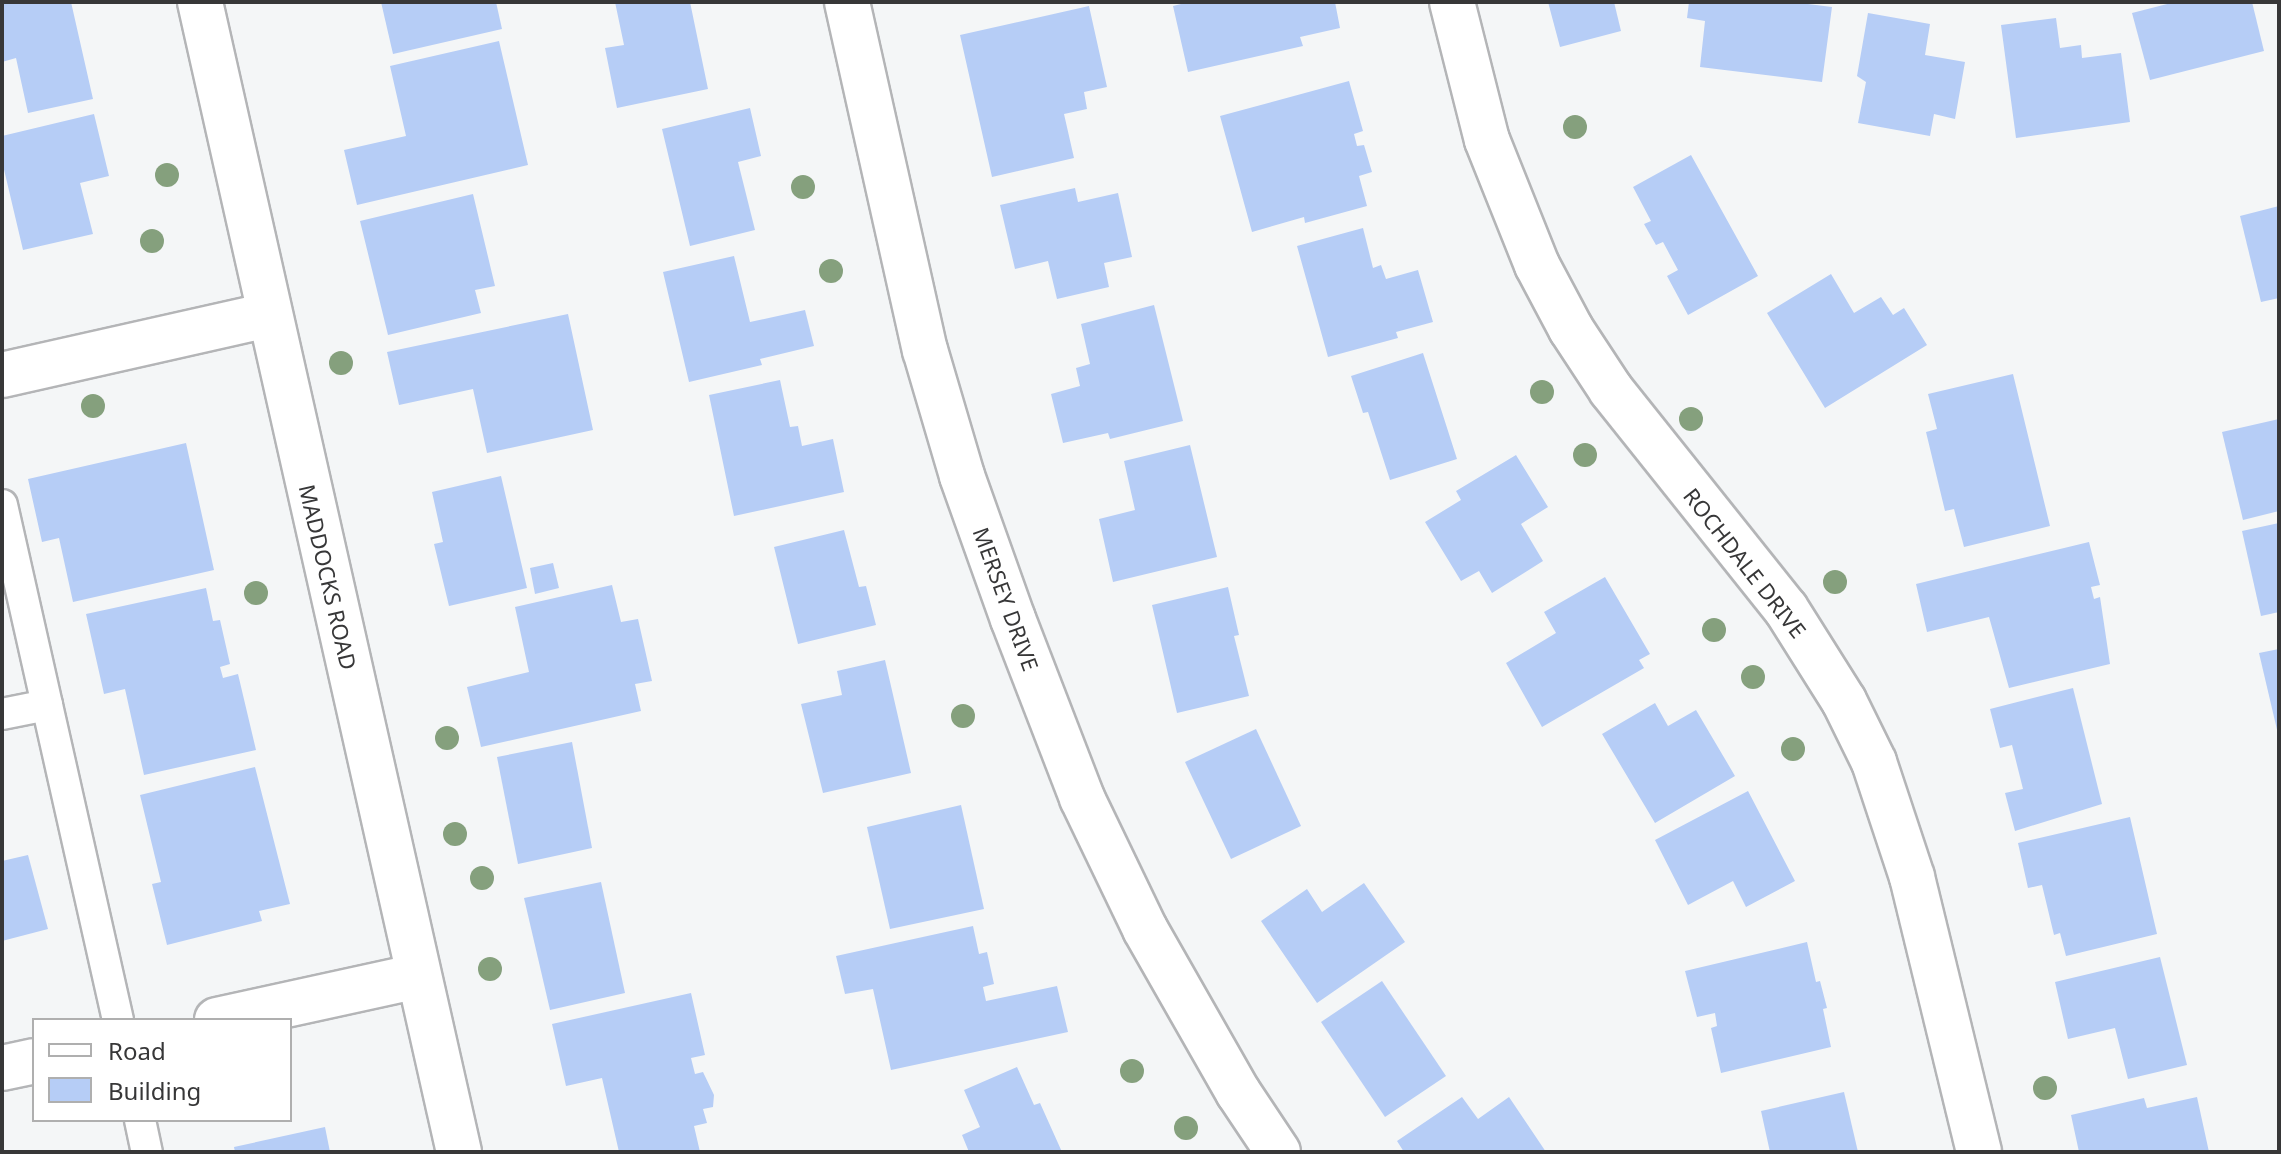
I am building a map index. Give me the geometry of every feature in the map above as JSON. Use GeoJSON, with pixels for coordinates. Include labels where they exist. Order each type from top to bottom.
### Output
{"type":"FeatureCollection","features":[{"type":"Feature","properties":{"kind":"street","name":"MADDOCKS ROAD"},"geometry":{"type":"LineString","coordinates":[[200,2],[268,315],[459,1152]]}},
{"type":"Feature","properties":{"kind":"street","name":"MERSEY DRIVE"},"geometry":{"type":"LineString","coordinates":[[847,2],[925,350],[962,476],[1013,619],[1082,798],[1145,929],[1238,1092],[1278,1152]]}},
{"type":"Feature","properties":{"kind":"street","name":"ROCHDALE DRIVE"},"geometry":{"type":"LineString","coordinates":[[1452,2],[1487,140],[1537,265],[1571,329],[1611,390],[1786,609],[1844,701],[1874,762],[1912,877],[1979,1152]]}},
{"type":"Feature","properties":{"kind":"street"},"geometry":{"type":"LineString","coordinates":[[2,375],[268,315]]}},
{"type":"Feature","properties":{"kind":"street"},"geometry":{"type":"LineString","coordinates":[[226,1018],[418,976]]}},
{"type":"Feature","properties":{"kind":"street"},"geometry":{"type":"LineString","coordinates":[[2,1068],[32,1061]]}},
{"type":"Feature","properties":{"kind":"lane"},"geometry":{"type":"LineString","coordinates":[[2,505],[118,1018]]}},
{"type":"Feature","properties":{"kind":"lane"},"geometry":{"type":"LineString","coordinates":[[2,714],[47,705]]}},
{"type":"Feature","properties":{"kind":"lane"},"geometry":{"type":"LineString","coordinates":[[140,1122],[147,1152]]}},
{"type":"Feature","properties":{"kind":"building"},"geometry":{"type":"Polygon","coordinates":[[[2,2],[71,2],[93,99],[28,113],[16,58],[2,62],[2,2]]]}},
{"type":"Feature","properties":{"kind":"building"},"geometry":{"type":"Polygon","coordinates":[[[381,2],[496,2],[502,29],[393,54],[381,2]]]}},
{"type":"Feature","properties":{"kind":"building"},"geometry":{"type":"Polygon","coordinates":[[[615,2],[690,2],[708,89],[617,108],[605,48],[624,45],[615,2]]]}},
{"type":"Feature","properties":{"kind":"building"},"geometry":{"type":"Polygon","coordinates":[[[1189,2],[1335,2],[1340,28],[1300,37],[1303,46],[1188,72],[1173,6],[1189,2]]]}},
{"type":"Feature","properties":{"kind":"building"},"geometry":{"type":"Polygon","coordinates":[[[1548,2],[1614,2],[1621,31],[1560,47],[1548,2]]]}},
{"type":"Feature","properties":{"kind":"building"},"geometry":{"type":"Polygon","coordinates":[[[1689,2],[1792,2],[1832,7],[1822,82],[1700,67],[1705,21],[1687,18],[1689,2]]]}},
{"type":"Feature","properties":{"kind":"building"},"geometry":{"type":"Polygon","coordinates":[[[2175,2],[2252,2],[2264,51],[2150,80],[2132,13],[2175,2]]]}},
{"type":"Feature","properties":{"kind":"building"},"geometry":{"type":"Polygon","coordinates":[[[1089,6],[1107,87],[1084,92],[1087,109],[1064,114],[1074,158],[992,177],[960,35],[1089,6]]]}},
{"type":"Feature","properties":{"kind":"building"},"geometry":{"type":"Polygon","coordinates":[[[1868,13],[1930,24],[1925,55],[1965,62],[1955,119],[1934,114],[1930,136],[1858,123],[1866,82],[1857,76],[1868,13]]]}},
{"type":"Feature","properties":{"kind":"building"},"geometry":{"type":"Polygon","coordinates":[[[2056,18],[2060,48],[2081,45],[2082,58],[2121,53],[2130,122],[2016,138],[2001,25],[2056,18]]]}},
{"type":"Feature","properties":{"kind":"building"},"geometry":{"type":"Polygon","coordinates":[[[499,41],[528,165],[357,205],[344,150],[406,136],[390,66],[499,41]]]}},
{"type":"Feature","properties":{"kind":"building"},"geometry":{"type":"Polygon","coordinates":[[[1349,81],[1363,131],[1354,134],[1357,146],[1364,145],[1372,172],[1359,176],[1367,206],[1305,223],[1304,217],[1252,232],[1220,116],[1349,81]]]}},
{"type":"Feature","properties":{"kind":"building"},"geometry":{"type":"Polygon","coordinates":[[[750,108],[761,156],[738,162],[755,230],[690,246],[662,129],[750,108]]]}},
{"type":"Feature","properties":{"kind":"building"},"geometry":{"type":"Polygon","coordinates":[[[94,114],[109,176],[80,183],[93,234],[23,250],[2,161],[2,136],[94,114]]]}},
{"type":"Feature","properties":{"kind":"building"},"geometry":{"type":"Polygon","coordinates":[[[1691,155],[1758,276],[1688,315],[1667,276],[1678,270],[1663,242],[1656,245],[1644,224],[1651,221],[1633,187],[1691,155]]]}},
{"type":"Feature","properties":{"kind":"building"},"geometry":{"type":"Polygon","coordinates":[[[1075,188],[1078,202],[1118,193],[1132,257],[1104,263],[1109,287],[1057,299],[1048,261],[1015,269],[1000,205],[1075,188]]]}},
{"type":"Feature","properties":{"kind":"building"},"geometry":{"type":"Polygon","coordinates":[[[473,194],[495,286],[475,290],[481,313],[388,335],[360,221],[473,194]]]}},
{"type":"Feature","properties":{"kind":"building"},"geometry":{"type":"Polygon","coordinates":[[[2279,206],[2279,298],[2261,302],[2240,216],[2279,206]]]}},
{"type":"Feature","properties":{"kind":"building"},"geometry":{"type":"Polygon","coordinates":[[[1363,228],[1373,268],[1381,265],[1386,279],[1418,270],[1433,322],[1396,332],[1398,338],[1328,357],[1297,246],[1363,228]]]}},
{"type":"Feature","properties":{"kind":"building"},"geometry":{"type":"Polygon","coordinates":[[[734,256],[750,322],[805,310],[814,346],[760,359],[762,365],[689,382],[663,272],[734,256]]]}},
{"type":"Feature","properties":{"kind":"building"},"geometry":{"type":"Polygon","coordinates":[[[1831,274],[1854,313],[1881,297],[1893,315],[1904,308],[1927,345],[1825,408],[1767,313],[1831,274]]]}},
{"type":"Feature","properties":{"kind":"building"},"geometry":{"type":"Polygon","coordinates":[[[1154,305],[1183,421],[1110,439],[1108,433],[1063,443],[1051,394],[1080,386],[1076,368],[1090,364],[1081,324],[1154,305]]]}},
{"type":"Feature","properties":{"kind":"building"},"geometry":{"type":"Polygon","coordinates":[[[568,314],[593,430],[487,453],[473,389],[399,405],[387,352],[568,314]]]}},
{"type":"Feature","properties":{"kind":"building"},"geometry":{"type":"Polygon","coordinates":[[[1423,353],[1457,459],[1390,480],[1368,412],[1363,413],[1351,376],[1423,353]]]}},
{"type":"Feature","properties":{"kind":"building"},"geometry":{"type":"Polygon","coordinates":[[[2013,374],[2050,526],[1964,547],[1954,509],[1945,511],[1926,432],[1937,429],[1928,394],[2013,374]]]}},
{"type":"Feature","properties":{"kind":"building"},"geometry":{"type":"Polygon","coordinates":[[[780,380],[790,427],[798,426],[802,446],[833,439],[844,492],[734,516],[709,395],[780,380]]]}},
{"type":"Feature","properties":{"kind":"building"},"geometry":{"type":"Polygon","coordinates":[[[2279,419],[2279,511],[2243,520],[2222,432],[2279,419]]]}},
{"type":"Feature","properties":{"kind":"building"},"geometry":{"type":"Polygon","coordinates":[[[186,443],[214,570],[73,602],[59,538],[42,542],[28,479],[186,443]]]}},
{"type":"Feature","properties":{"kind":"building"},"geometry":{"type":"Polygon","coordinates":[[[1190,445],[1217,557],[1113,582],[1099,519],[1135,510],[1124,461],[1190,445]]]}},
{"type":"Feature","properties":{"kind":"building"},"geometry":{"type":"Polygon","coordinates":[[[1516,455],[1548,507],[1521,524],[1543,561],[1492,593],[1479,571],[1461,581],[1425,522],[1461,500],[1456,491],[1516,455]]]}},
{"type":"Feature","properties":{"kind":"building"},"geometry":{"type":"Polygon","coordinates":[[[501,476],[527,588],[449,606],[434,544],[443,542],[432,492],[501,476]]]}},
{"type":"Feature","properties":{"kind":"building"},"geometry":{"type":"Polygon","coordinates":[[[2279,523],[2279,612],[2261,616],[2242,531],[2279,523]]]}},
{"type":"Feature","properties":{"kind":"building"},"geometry":{"type":"Polygon","coordinates":[[[844,530],[859,587],[866,586],[876,625],[798,644],[774,547],[844,530]]]}},
{"type":"Feature","properties":{"kind":"building"},"geometry":{"type":"Polygon","coordinates":[[[2089,542],[2100,585],[2091,587],[2094,599],[2100,597],[2110,664],[2009,688],[1989,617],[1927,632],[1916,584],[2089,542]]]}},
{"type":"Feature","properties":{"kind":"building"},"geometry":{"type":"Polygon","coordinates":[[[553,563],[559,588],[535,594],[530,568],[553,563]]]}},
{"type":"Feature","properties":{"kind":"building"},"geometry":{"type":"Polygon","coordinates":[[[1605,577],[1650,654],[1639,660],[1644,668],[1542,727],[1506,663],[1556,633],[1544,612],[1605,577]]]}},
{"type":"Feature","properties":{"kind":"building"},"geometry":{"type":"Polygon","coordinates":[[[612,585],[621,622],[638,619],[652,681],[635,684],[641,711],[481,747],[467,687],[529,672],[515,607],[612,585]]]}},
{"type":"Feature","properties":{"kind":"building"},"geometry":{"type":"Polygon","coordinates":[[[1228,587],[1239,635],[1234,636],[1249,696],[1177,713],[1152,605],[1228,587]]]}},
{"type":"Feature","properties":{"kind":"building"},"geometry":{"type":"Polygon","coordinates":[[[206,588],[213,621],[220,620],[230,664],[220,667],[223,678],[238,674],[256,750],[144,775],[125,689],[104,694],[86,614],[206,588]]]}},
{"type":"Feature","properties":{"kind":"building"},"geometry":{"type":"Polygon","coordinates":[[[2279,649],[2279,734],[2278,734],[2259,653],[2279,649]]]}},
{"type":"Feature","properties":{"kind":"building"},"geometry":{"type":"Polygon","coordinates":[[[885,660],[911,773],[823,793],[801,704],[842,695],[837,671],[885,660]]]}},
{"type":"Feature","properties":{"kind":"building"},"geometry":{"type":"Polygon","coordinates":[[[2073,688],[2102,804],[2015,831],[2005,793],[2023,789],[2012,745],[2000,748],[1990,709],[2073,688]]]}},
{"type":"Feature","properties":{"kind":"building"},"geometry":{"type":"Polygon","coordinates":[[[1655,703],[1668,726],[1696,710],[1735,776],[1655,823],[1602,734],[1655,703]]]}},
{"type":"Feature","properties":{"kind":"building"},"geometry":{"type":"Polygon","coordinates":[[[1256,729],[1301,826],[1231,859],[1185,762],[1256,729]]]}},
{"type":"Feature","properties":{"kind":"building"},"geometry":{"type":"Polygon","coordinates":[[[572,742],[592,848],[518,864],[497,757],[572,742]]]}},
{"type":"Feature","properties":{"kind":"building"},"geometry":{"type":"Polygon","coordinates":[[[255,767],[290,904],[259,911],[262,921],[167,945],[152,884],[161,882],[140,795],[255,767]]]}},
{"type":"Feature","properties":{"kind":"building"},"geometry":{"type":"Polygon","coordinates":[[[1748,791],[1795,881],[1746,907],[1733,881],[1688,905],[1655,840],[1748,791]]]}},
{"type":"Feature","properties":{"kind":"building"},"geometry":{"type":"Polygon","coordinates":[[[961,805],[984,909],[890,929],[867,827],[961,805]]]}},
{"type":"Feature","properties":{"kind":"building"},"geometry":{"type":"Polygon","coordinates":[[[2130,817],[2157,934],[2066,956],[2060,933],[2054,935],[2042,885],[2028,888],[2018,843],[2130,817]]]}},
{"type":"Feature","properties":{"kind":"building"},"geometry":{"type":"Polygon","coordinates":[[[28,855],[48,929],[2,941],[2,861],[28,855]]]}},
{"type":"Feature","properties":{"kind":"building"},"geometry":{"type":"Polygon","coordinates":[[[601,882],[625,993],[550,1010],[524,898],[601,882]]]}},
{"type":"Feature","properties":{"kind":"building"},"geometry":{"type":"Polygon","coordinates":[[[1364,883],[1405,942],[1317,1003],[1261,921],[1307,889],[1322,912],[1364,883]]]}},
{"type":"Feature","properties":{"kind":"building"},"geometry":{"type":"Polygon","coordinates":[[[973,926],[979,954],[987,952],[994,984],[983,987],[986,1001],[1057,986],[1068,1032],[891,1070],[873,989],[845,994],[836,956],[973,926]]]}},
{"type":"Feature","properties":{"kind":"building"},"geometry":{"type":"Polygon","coordinates":[[[1807,942],[1816,982],[1820,981],[1827,1008],[1823,1009],[1831,1047],[1721,1073],[1711,1028],[1717,1026],[1715,1013],[1697,1017],[1685,971],[1807,942]]]}},
{"type":"Feature","properties":{"kind":"building"},"geometry":{"type":"Polygon","coordinates":[[[2160,957],[2187,1065],[2128,1079],[2115,1028],[2068,1039],[2055,982],[2160,957]]]}},
{"type":"Feature","properties":{"kind":"building"},"geometry":{"type":"Polygon","coordinates":[[[1382,981],[1446,1076],[1385,1117],[1321,1022],[1382,981]]]}},
{"type":"Feature","properties":{"kind":"building"},"geometry":{"type":"Polygon","coordinates":[[[691,993],[705,1055],[691,1058],[695,1074],[703,1072],[714,1095],[713,1107],[703,1109],[707,1123],[694,1126],[700,1152],[619,1152],[602,1078],[566,1086],[552,1024],[691,993]]]}},
{"type":"Feature","properties":{"kind":"building"},"geometry":{"type":"Polygon","coordinates":[[[1017,1067],[1034,1105],[1040,1103],[1062,1152],[969,1152],[962,1135],[980,1127],[964,1090],[1017,1067]]]}},
{"type":"Feature","properties":{"kind":"building"},"geometry":{"type":"Polygon","coordinates":[[[1844,1092],[1858,1152],[1770,1152],[1761,1111],[1844,1092]]]}},
{"type":"Feature","properties":{"kind":"building"},"geometry":{"type":"Polygon","coordinates":[[[1462,1097],[1478,1119],[1509,1097],[1546,1152],[1404,1152],[1397,1141],[1462,1097]]]}},
{"type":"Feature","properties":{"kind":"building"},"geometry":{"type":"Polygon","coordinates":[[[2197,1097],[2209,1152],[2079,1152],[2071,1115],[2144,1098],[2147,1108],[2197,1097]]]}},
{"type":"Feature","properties":{"kind":"building"},"geometry":{"type":"Polygon","coordinates":[[[325,1127],[330,1152],[235,1152],[234,1147],[325,1127]]]}}]}
